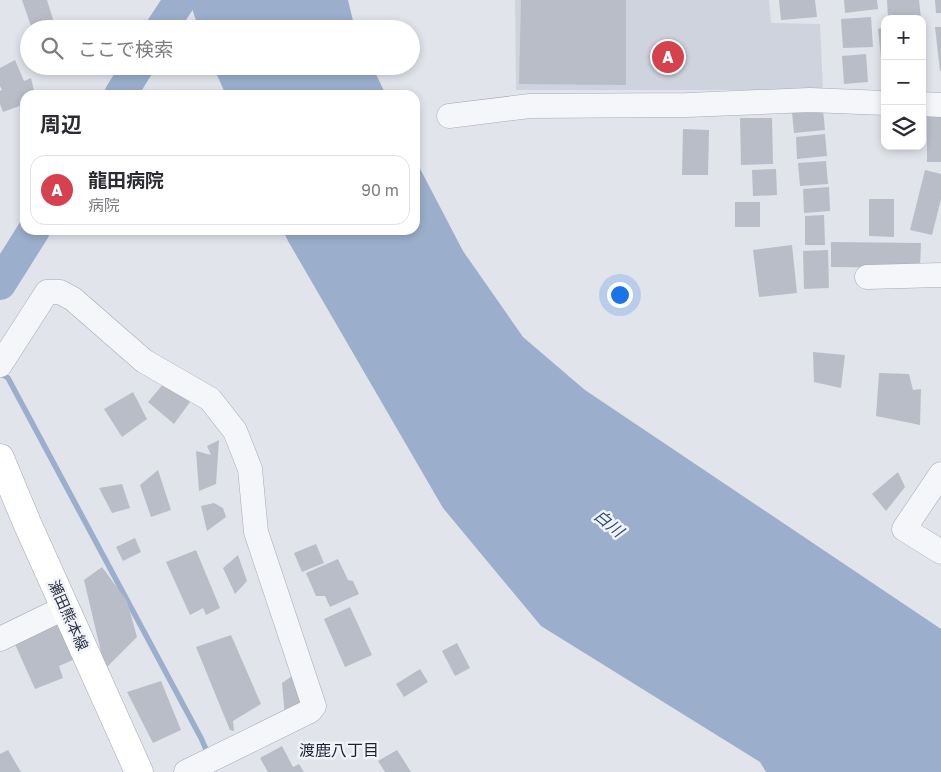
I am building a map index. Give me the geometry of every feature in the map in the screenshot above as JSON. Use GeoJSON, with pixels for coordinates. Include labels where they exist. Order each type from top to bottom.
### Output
{"type":"FeatureCollection","features":[{"type":"Feature","properties":{"kind":"main road","name":"瀬田熊本線"},"geometry":{"type":"LineString","coordinates":[[0,458],[139,772]]}},
{"type":"Feature","properties":{"kind":"street"},"geometry":{"type":"LineString","coordinates":[[449,116],[530,106],[687,105],[810,100],[881,103]]}},
{"type":"Feature","properties":{"kind":"street"},"geometry":{"type":"LineString","coordinates":[[926,104],[941,105]]}},
{"type":"Feature","properties":{"kind":"street"},"geometry":{"type":"LineString","coordinates":[[867,277],[941,275]]}},
{"type":"Feature","properties":{"kind":"street"},"geometry":{"type":"LineString","coordinates":[[0,365],[47,292],[60,292],[73,299],[144,360],[210,399],[235,431],[250,469],[256,532],[314,706],[310,711],[186,772]]}},
{"type":"Feature","properties":{"kind":"street"},"geometry":{"type":"LineString","coordinates":[[941,474],[904,529],[941,552]]}},
{"type":"Feature","properties":{"kind":"street"},"geometry":{"type":"LineString","coordinates":[[0,638],[66,607]]}},
{"type":"Feature","properties":{"kind":"shaded area"},"geometry":{"type":"Polygon","coordinates":[[[515,0],[769,0],[771,23],[820,24],[823,90],[516,90],[515,0]]]}},
{"type":"Feature","properties":{"kind":"water"},"geometry":{"type":"Polygon","coordinates":[[[189,0],[348,0],[353,20],[196,20],[189,0]]]}},
{"type":"Feature","properties":{"kind":"water"},"geometry":{"type":"Polygon","coordinates":[[[217,75],[376,75],[384,90],[224,90],[217,75]]]}},
{"type":"Feature","properties":{"kind":"water","name":"白川"},"geometry":{"type":"Polygon","coordinates":[[[420,169],[463,251],[523,337],[585,390],[941,629],[941,772],[766,772],[760,762],[541,626],[443,508],[285,235],[420,235],[420,169]]]}},
{"type":"Feature","properties":{"kind":"building"},"geometry":{"type":"Polygon","coordinates":[[[22,0],[47,0],[53,20],[29,20],[22,0]]]}},
{"type":"Feature","properties":{"kind":"building"},"geometry":{"type":"Polygon","coordinates":[[[521,0],[626,0],[626,85],[519,84],[521,0]]]}},
{"type":"Feature","properties":{"kind":"building"},"geometry":{"type":"Polygon","coordinates":[[[779,0],[815,0],[817,17],[781,20],[779,0]]]}},
{"type":"Feature","properties":{"kind":"building"},"geometry":{"type":"Polygon","coordinates":[[[844,0],[877,0],[878,9],[845,13],[844,0]]]}},
{"type":"Feature","properties":{"kind":"building"},"geometry":{"type":"Polygon","coordinates":[[[887,0],[919,0],[921,15],[888,15],[887,0]]]}},
{"type":"Feature","properties":{"kind":"building"},"geometry":{"type":"Polygon","coordinates":[[[935,0],[941,0],[941,13],[936,13],[935,0]]]}},
{"type":"Feature","properties":{"kind":"building"},"geometry":{"type":"Polygon","coordinates":[[[871,17],[873,47],[843,48],[841,19],[871,17]]]}},
{"type":"Feature","properties":{"kind":"building"},"geometry":{"type":"Polygon","coordinates":[[[935,27],[941,27],[941,71],[940,71],[935,27]]]}},
{"type":"Feature","properties":{"kind":"building"},"geometry":{"type":"Polygon","coordinates":[[[878,29],[881,29],[881,58],[878,29]]]}},
{"type":"Feature","properties":{"kind":"building"},"geometry":{"type":"Polygon","coordinates":[[[866,54],[868,82],[844,84],[842,56],[866,54]]]}},
{"type":"Feature","properties":{"kind":"building"},"geometry":{"type":"Polygon","coordinates":[[[15,60],[24,81],[31,78],[34,90],[20,90],[20,106],[3,112],[0,104],[0,91],[2,90],[0,86],[0,68],[15,60]]]}},
{"type":"Feature","properties":{"kind":"building"},"geometry":{"type":"Polygon","coordinates":[[[823,110],[825,130],[794,133],[792,112],[823,110]]]}},
{"type":"Feature","properties":{"kind":"building"},"geometry":{"type":"Polygon","coordinates":[[[927,116],[941,116],[941,162],[927,162],[927,116]]]}},
{"type":"Feature","properties":{"kind":"building"},"geometry":{"type":"Polygon","coordinates":[[[740,118],[772,118],[773,164],[741,165],[740,118]]]}},
{"type":"Feature","properties":{"kind":"building"},"geometry":{"type":"Polygon","coordinates":[[[683,129],[709,130],[708,175],[682,175],[683,129]]]}},
{"type":"Feature","properties":{"kind":"building"},"geometry":{"type":"Polygon","coordinates":[[[825,134],[827,156],[797,159],[796,137],[825,134]]]}},
{"type":"Feature","properties":{"kind":"building"},"geometry":{"type":"Polygon","coordinates":[[[826,161],[828,184],[800,186],[798,163],[826,161]]]}},
{"type":"Feature","properties":{"kind":"building"},"geometry":{"type":"Polygon","coordinates":[[[776,169],[777,195],[753,196],[752,170],[776,169]]]}},
{"type":"Feature","properties":{"kind":"building"},"geometry":{"type":"Polygon","coordinates":[[[925,170],[941,174],[941,199],[932,235],[910,230],[925,170]]]}},
{"type":"Feature","properties":{"kind":"building"},"geometry":{"type":"Polygon","coordinates":[[[829,187],[830,211],[804,213],[803,189],[829,187]]]}},
{"type":"Feature","properties":{"kind":"building"},"geometry":{"type":"Polygon","coordinates":[[[869,199],[894,199],[894,237],[869,236],[869,199]]]}},
{"type":"Feature","properties":{"kind":"building"},"geometry":{"type":"Polygon","coordinates":[[[735,202],[760,202],[760,227],[735,227],[735,202]]]}},
{"type":"Feature","properties":{"kind":"building"},"geometry":{"type":"Polygon","coordinates":[[[824,215],[825,245],[805,245],[805,216],[824,215]]]}},
{"type":"Feature","properties":{"kind":"building"},"geometry":{"type":"Polygon","coordinates":[[[831,242],[921,243],[920,268],[831,267],[831,242]]]}},
{"type":"Feature","properties":{"kind":"building"},"geometry":{"type":"Polygon","coordinates":[[[792,245],[797,293],[759,297],[753,250],[792,245]]]}},
{"type":"Feature","properties":{"kind":"building"},"geometry":{"type":"Polygon","coordinates":[[[828,250],[829,288],[804,289],[803,251],[828,250]]]}},
{"type":"Feature","properties":{"kind":"building"},"geometry":{"type":"Polygon","coordinates":[[[813,352],[845,355],[841,388],[814,382],[813,352]]]}},
{"type":"Feature","properties":{"kind":"building"},"geometry":{"type":"Polygon","coordinates":[[[879,373],[909,374],[913,390],[921,389],[920,425],[876,416],[879,373]]]}},
{"type":"Feature","properties":{"kind":"building"},"geometry":{"type":"Polygon","coordinates":[[[165,382],[190,402],[174,424],[148,402],[165,382]]]}},
{"type":"Feature","properties":{"kind":"building"},"geometry":{"type":"Polygon","coordinates":[[[133,392],[147,419],[122,437],[104,409],[133,392]]]}},
{"type":"Feature","properties":{"kind":"building"},"geometry":{"type":"Polygon","coordinates":[[[219,440],[216,484],[199,491],[196,451],[211,455],[207,446],[219,440]]]}},
{"type":"Feature","properties":{"kind":"building"},"geometry":{"type":"Polygon","coordinates":[[[158,470],[171,510],[151,517],[140,485],[158,470]]]}},
{"type":"Feature","properties":{"kind":"building"},"geometry":{"type":"Polygon","coordinates":[[[898,472],[905,487],[886,511],[872,494],[898,472]]]}},
{"type":"Feature","properties":{"kind":"building"},"geometry":{"type":"Polygon","coordinates":[[[122,484],[130,508],[112,513],[99,488],[122,484]]]}},
{"type":"Feature","properties":{"kind":"building"},"geometry":{"type":"Polygon","coordinates":[[[214,503],[223,508],[226,517],[207,531],[201,506],[214,503]]]}},
{"type":"Feature","properties":{"kind":"building"},"geometry":{"type":"Polygon","coordinates":[[[135,538],[141,552],[123,561],[116,547],[135,538]]]}},
{"type":"Feature","properties":{"kind":"building"},"geometry":{"type":"Polygon","coordinates":[[[316,544],[324,563],[302,572],[294,553],[316,544]]]}},
{"type":"Feature","properties":{"kind":"building"},"geometry":{"type":"Polygon","coordinates":[[[196,550],[220,608],[206,615],[203,608],[190,615],[166,562],[196,550]]]}},
{"type":"Feature","properties":{"kind":"building"},"geometry":{"type":"Polygon","coordinates":[[[238,555],[247,581],[235,594],[223,568],[238,555]]]}},
{"type":"Feature","properties":{"kind":"building"},"geometry":{"type":"Polygon","coordinates":[[[338,559],[348,580],[353,581],[359,594],[330,607],[325,596],[316,596],[306,573],[338,559]]]}},
{"type":"Feature","properties":{"kind":"building"},"geometry":{"type":"Polygon","coordinates":[[[102,567],[127,601],[137,637],[105,669],[84,580],[102,567]]]}},
{"type":"Feature","properties":{"kind":"building"},"geometry":{"type":"Polygon","coordinates":[[[350,607],[372,655],[345,667],[324,619],[350,607]]]}},
{"type":"Feature","properties":{"kind":"building"},"geometry":{"type":"Polygon","coordinates":[[[56,613],[75,659],[59,666],[63,678],[35,689],[10,633],[56,613]]]}},
{"type":"Feature","properties":{"kind":"building"},"geometry":{"type":"Polygon","coordinates":[[[231,635],[261,704],[233,721],[234,731],[230,730],[196,647],[231,635]]]}},
{"type":"Feature","properties":{"kind":"building"},"geometry":{"type":"Polygon","coordinates":[[[457,643],[470,668],[455,676],[442,651],[457,643]]]}},
{"type":"Feature","properties":{"kind":"building"},"geometry":{"type":"Polygon","coordinates":[[[420,669],[428,682],[404,697],[396,684],[420,669]]]}},
{"type":"Feature","properties":{"kind":"building"},"geometry":{"type":"Polygon","coordinates":[[[295,674],[307,707],[285,717],[282,683],[295,674]]]}},
{"type":"Feature","properties":{"kind":"building"},"geometry":{"type":"Polygon","coordinates":[[[161,681],[181,730],[153,743],[127,692],[161,681]]]}},
{"type":"Feature","properties":{"kind":"building"},"geometry":{"type":"Polygon","coordinates":[[[282,746],[293,767],[299,764],[304,772],[268,772],[260,758],[282,746]]]}},
{"type":"Feature","properties":{"kind":"building"},"geometry":{"type":"Polygon","coordinates":[[[8,750],[21,772],[0,772],[0,754],[8,750]]]}},
{"type":"Feature","properties":{"kind":"building"},"geometry":{"type":"Polygon","coordinates":[[[397,750],[411,772],[385,772],[378,761],[397,750]]]}},
{"type":"Feature","properties":{"kind":"waterway"},"geometry":{"type":"LineString","coordinates":[[167,20],[180,0]]}},
{"type":"Feature","properties":{"kind":"waterway"},"geometry":{"type":"LineString","coordinates":[[123,90],[132,75]]}},
{"type":"Feature","properties":{"kind":"waterway"},"geometry":{"type":"LineString","coordinates":[[0,284],[31,235]]}},
{"type":"Feature","properties":{"kind":"waterway"},"geometry":{"type":"LineString","coordinates":[[0,373],[8,378],[209,756]]}},
{"type":"Feature","properties":{"kind":"place","name":"龍田病院"},"geometry":{"type":"Point","coordinates":[668,57]}},
{"type":"Feature","properties":{"kind":"district","name":"渡鹿八丁目"},"geometry":{"type":"Point","coordinates":[339,750]}}]}
